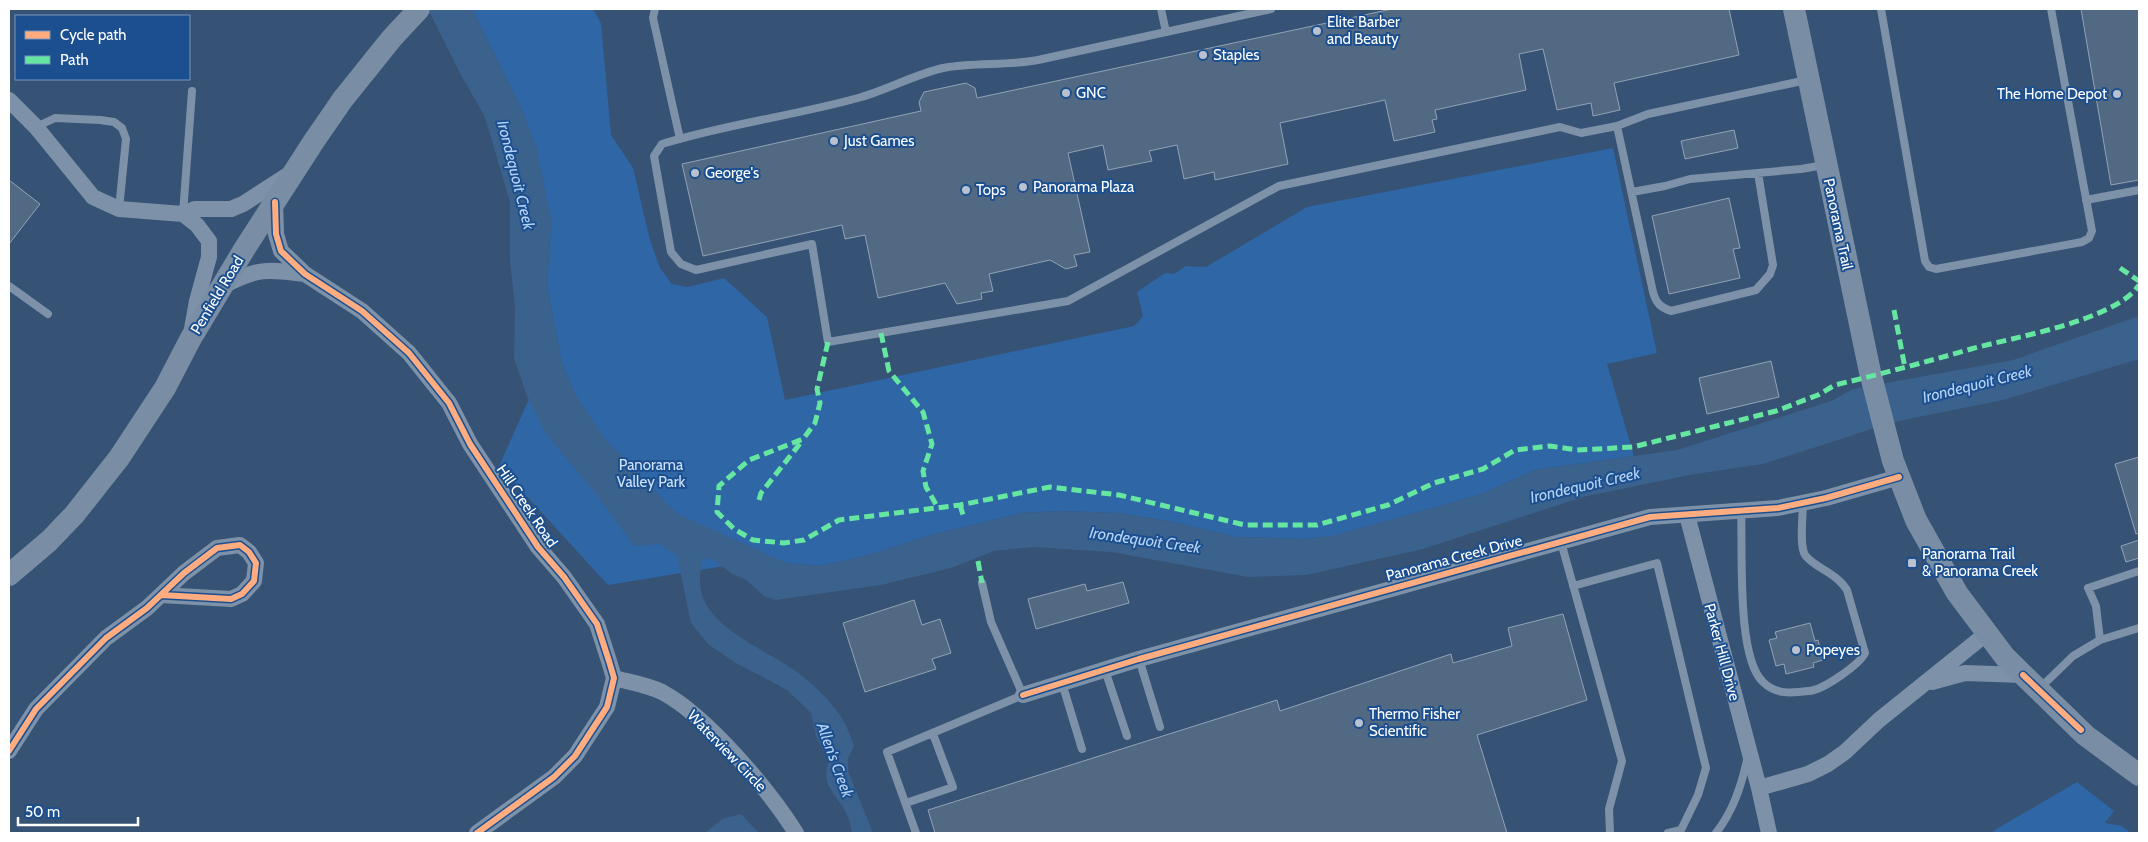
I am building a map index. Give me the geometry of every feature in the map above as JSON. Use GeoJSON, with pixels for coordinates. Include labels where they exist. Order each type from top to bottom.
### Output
{"type":"FeatureCollection","features":[{"type":"Feature","properties":{"kind":"main road","name":"Penfield Road"},"geometry":{"type":"LineString","coordinates":[[9,575],[49,541],[93,492],[140,427],[164,388],[190,338],[222,286],[343,98],[392,38],[419,9]]}},
{"type":"Feature","properties":{"kind":"main road","name":"Panorama Trail"},"geometry":{"type":"LineString","coordinates":[[1794,9],[1870,372],[1886,439],[1898,477],[1916,520],[1940,565],[1986,634],[2030,683],[2085,735],[2139,775]]}},
{"type":"Feature","properties":{"kind":"street"},"geometry":{"type":"LineString","coordinates":[[9,100],[36,127],[93,197],[120,209],[183,214],[195,209],[231,209],[295,171]]}},
{"type":"Feature","properties":{"kind":"street","name":"Hill Creek Road"},"geometry":{"type":"LineString","coordinates":[[275,202],[276,234],[281,251],[305,274],[362,311],[376,323],[409,353],[449,403],[470,444],[532,539],[564,577],[597,624],[614,678]]}},
{"type":"Feature","properties":{"kind":"street"},"geometry":{"type":"LineString","coordinates":[[183,214],[197,226],[208,240],[209,257],[197,301],[190,338]]}},
{"type":"Feature","properties":{"kind":"street","name":"Hill Creek Road"},"geometry":{"type":"LineString","coordinates":[[222,286],[260,270],[305,274]]}},
{"type":"Feature","properties":{"kind":"street","name":"Panorama Creek Drive"},"geometry":{"type":"LineString","coordinates":[[1023,695],[1139,659],[1650,517],[1778,508],[1898,477]]}},
{"type":"Feature","properties":{"kind":"street","name":"Parker Hill Drive"},"geometry":{"type":"LineString","coordinates":[[1687,515],[1769,833]]}},
{"type":"Feature","properties":{"kind":"street"},"geometry":{"type":"LineString","coordinates":[[9,751],[36,709],[63,680],[106,638],[161,595],[184,573],[217,548],[240,545],[249,552],[256,563],[254,581],[242,594],[231,599],[161,595]]}},
{"type":"Feature","properties":{"kind":"street"},"geometry":{"type":"LineString","coordinates":[[1758,788],[1808,774],[1828,764],[1845,752],[1902,701],[1986,634]]}},
{"type":"Feature","properties":{"kind":"street"},"geometry":{"type":"LineString","coordinates":[[1925,684],[1965,673],[2030,683]]}},
{"type":"Feature","properties":{"kind":"street"},"geometry":{"type":"LineString","coordinates":[[477,833],[554,777],[576,756],[607,707],[614,678]]}},
{"type":"Feature","properties":{"kind":"street","name":"Waterview Circle"},"geometry":{"type":"LineString","coordinates":[[614,678],[661,692],[687,709],[717,737],[778,805],[796,833]]}},
{"type":"Feature","properties":{"kind":"lane"},"geometry":{"type":"LineString","coordinates":[[654,9],[652,18],[680,139]]}},
{"type":"Feature","properties":{"kind":"lane"},"geometry":{"type":"LineString","coordinates":[[1161,9],[1166,32]]}},
{"type":"Feature","properties":{"kind":"lane"},"geometry":{"type":"LineString","coordinates":[[1271,9],[1020,63],[991,62],[936,70],[919,74],[857,99],[662,144],[654,156],[671,252],[681,264],[696,270],[812,244],[828,342],[1068,301],[1280,186],[1560,127],[1581,133],[1617,126],[1648,114],[1809,79]]}},
{"type":"Feature","properties":{"kind":"lane"},"geometry":{"type":"LineString","coordinates":[[1881,9],[1925,261],[1929,267],[1936,269],[2082,242],[2089,238],[2092,231],[2051,9]]}},
{"type":"Feature","properties":{"kind":"lane"},"geometry":{"type":"LineString","coordinates":[[183,214],[192,91]]}},
{"type":"Feature","properties":{"kind":"lane"},"geometry":{"type":"LineString","coordinates":[[36,127],[54,118],[114,122],[122,128],[126,139],[120,209]]}},
{"type":"Feature","properties":{"kind":"lane"},"geometry":{"type":"LineString","coordinates":[[1617,126],[1654,297],[1656,303],[1671,311],[1756,290],[1770,274],[1774,265],[1758,173]]}},
{"type":"Feature","properties":{"kind":"lane"},"geometry":{"type":"LineString","coordinates":[[1632,192],[1690,179],[1826,165]]}},
{"type":"Feature","properties":{"kind":"lane"},"geometry":{"type":"LineString","coordinates":[[2086,200],[2139,190]]}},
{"type":"Feature","properties":{"kind":"lane"},"geometry":{"type":"LineString","coordinates":[[9,286],[48,314]]}},
{"type":"Feature","properties":{"kind":"lane"},"geometry":{"type":"LineString","coordinates":[[1741,511],[1743,620],[1754,669],[1762,682],[1777,691],[1786,693],[1814,690],[1854,665],[1862,659],[1865,653],[1847,590],[1842,582],[1806,556],[1803,548],[1803,503]]}},
{"type":"Feature","properties":{"kind":"lane"},"geometry":{"type":"LineString","coordinates":[[1561,542],[1622,761],[1609,809],[1610,833]]}},
{"type":"Feature","properties":{"kind":"lane"},"geometry":{"type":"LineString","coordinates":[[1573,586],[1657,562],[1706,768],[1698,794],[1680,830],[1668,833]]}},
{"type":"Feature","properties":{"kind":"lane"},"geometry":{"type":"LineString","coordinates":[[2100,640],[2096,606],[2088,588],[2139,571]]}},
{"type":"Feature","properties":{"kind":"lane"},"geometry":{"type":"LineString","coordinates":[[916,833],[887,752],[1023,695],[991,622],[982,583]]}},
{"type":"Feature","properties":{"kind":"lane"},"geometry":{"type":"LineString","coordinates":[[2030,683],[2100,640],[2139,628]]}},
{"type":"Feature","properties":{"kind":"lane"},"geometry":{"type":"LineString","coordinates":[[1139,659],[1160,727]]}},
{"type":"Feature","properties":{"kind":"lane"},"geometry":{"type":"LineString","coordinates":[[1105,670],[1127,736]]}},
{"type":"Feature","properties":{"kind":"lane"},"geometry":{"type":"LineString","coordinates":[[1062,683],[1082,749]]}},
{"type":"Feature","properties":{"kind":"lane"},"geometry":{"type":"LineString","coordinates":[[906,803],[953,787],[933,734]]}},
{"type":"Feature","properties":{"kind":"lane"},"geometry":{"type":"LineString","coordinates":[[1716,833],[1729,816],[1741,786],[1749,753]]}},
{"type":"Feature","properties":{"kind":"green space","name":"Panorama Valley Park"},"geometry":{"type":"Polygon","coordinates":[[[472,9],[593,9],[601,23],[611,135],[633,168],[650,240],[660,268],[672,284],[688,287],[724,278],[767,317],[785,400],[1134,326],[1143,316],[1137,292],[1165,273],[1174,274],[1186,266],[1206,267],[1307,207],[1613,148],[1657,353],[1607,364],[1634,456],[1535,470],[1479,495],[1333,536],[1302,539],[1236,537],[1168,521],[1118,513],[1060,511],[1022,513],[931,535],[865,556],[821,566],[786,563],[773,558],[608,585],[499,466],[533,390],[571,384],[562,364],[547,287],[551,222],[536,147],[519,104],[472,9]]]}},
{"type":"Feature","properties":{"kind":"green space"},"geometry":{"type":"Polygon","coordinates":[[[2077,782],[2114,811],[2105,823],[2122,826],[2131,833],[1993,833],[1993,831],[2077,782]]]}},
{"type":"Feature","properties":{"kind":"water"},"geometry":{"type":"Polygon","coordinates":[[[428,9],[472,9],[519,104],[536,146],[551,222],[547,287],[562,364],[576,395],[604,438],[668,505],[680,515],[786,563],[821,566],[865,556],[931,535],[1022,513],[1060,511],[1118,513],[1168,521],[1236,537],[1302,539],[1332,536],[1479,495],[1535,470],[1677,450],[1831,401],[1853,389],[2013,360],[2139,316],[2139,359],[2003,400],[1894,422],[1763,464],[1689,475],[1583,497],[1423,549],[1306,575],[1248,577],[1111,552],[1033,547],[994,551],[951,568],[881,585],[776,600],[764,596],[745,579],[732,574],[713,559],[702,559],[700,585],[704,600],[711,612],[744,640],[794,670],[808,681],[822,693],[844,722],[854,746],[848,758],[848,771],[873,833],[852,833],[845,810],[828,784],[826,770],[829,762],[816,736],[811,713],[787,690],[734,662],[708,644],[691,623],[677,556],[660,544],[634,546],[594,491],[546,434],[527,396],[514,358],[515,307],[510,261],[510,202],[485,117],[461,75],[428,9]]]}},
{"type":"Feature","properties":{"kind":"water"},"geometry":{"type":"Polygon","coordinates":[[[741,814],[759,833],[705,833],[722,819],[741,814]]]}},
{"type":"Feature","properties":{"kind":"building"},"geometry":{"type":"Polygon","coordinates":[[[1392,9],[1729,9],[1739,55],[1614,83],[1620,110],[1593,116],[1591,103],[1557,110],[1543,49],[1519,54],[1526,90],[1435,110],[1437,119],[1432,120],[1435,132],[1394,141],[1385,100],[1280,123],[1288,164],[1215,180],[1214,172],[1184,179],[1177,145],[1149,151],[1152,161],[1108,170],[1103,145],[1068,153],[1090,252],[1074,255],[1077,266],[1066,269],[1050,260],[989,274],[993,291],[981,293],[982,299],[957,304],[945,283],[878,298],[865,235],[845,239],[842,225],[703,256],[682,164],[921,111],[919,102],[924,92],[966,83],[975,88],[977,98],[1392,9]]]}},
{"type":"Feature","properties":{"kind":"building","name":"The Home Depot"},"geometry":{"type":"Polygon","coordinates":[[[2081,9],[2139,9],[2139,180],[2111,185],[2081,9]]]}},
{"type":"Feature","properties":{"kind":"building"},"geometry":{"type":"Polygon","coordinates":[[[1734,130],[1738,148],[1685,159],[1681,141],[1734,130]]]}},
{"type":"Feature","properties":{"kind":"building"},"geometry":{"type":"Polygon","coordinates":[[[9,180],[40,204],[9,244],[9,180]]]}},
{"type":"Feature","properties":{"kind":"building"},"geometry":{"type":"Polygon","coordinates":[[[1729,198],[1740,248],[1733,249],[1740,278],[1669,294],[1652,216],[1729,198]]]}},
{"type":"Feature","properties":{"kind":"building"},"geometry":{"type":"Polygon","coordinates":[[[1771,361],[1779,397],[1707,414],[1699,378],[1771,361]]]}},
{"type":"Feature","properties":{"kind":"building"},"geometry":{"type":"Polygon","coordinates":[[[2139,457],[2139,533],[2136,534],[2115,464],[2139,457]]]}},
{"type":"Feature","properties":{"kind":"building"},"geometry":{"type":"Polygon","coordinates":[[[2139,540],[2139,558],[2126,562],[2121,546],[2139,540]]]}},
{"type":"Feature","properties":{"kind":"building"},"geometry":{"type":"Polygon","coordinates":[[[1123,582],[1129,603],[1036,629],[1028,599],[1085,584],[1087,591],[1123,582]]]}},
{"type":"Feature","properties":{"kind":"building"},"geometry":{"type":"Polygon","coordinates":[[[914,600],[922,625],[940,619],[951,653],[932,659],[936,669],[865,692],[843,623],[914,600]]]}},
{"type":"Feature","properties":{"kind":"building","name":"Thermo Fisher Scientific"},"geometry":{"type":"Polygon","coordinates":[[[1563,614],[1587,700],[1477,735],[1507,833],[935,833],[928,810],[1277,700],[1280,711],[1451,654],[1453,663],[1512,646],[1508,628],[1563,614]]]}},
{"type":"Feature","properties":{"kind":"building","name":"Popeyes"},"geometry":{"type":"Polygon","coordinates":[[[1810,623],[1815,641],[1818,640],[1823,660],[1813,663],[1814,667],[1786,674],[1784,664],[1776,666],[1769,640],[1777,638],[1775,632],[1810,623]]]}},
{"type":"Feature","properties":{"kind":"marked path"},"geometry":{"type":"LineString","coordinates":[[2120,268],[2139,281]]}},
{"type":"Feature","properties":{"kind":"marked path"},"geometry":{"type":"LineString","coordinates":[[828,342],[817,389],[820,403],[815,423],[803,439],[749,460],[719,486],[717,512],[734,529],[753,540],[784,543],[804,540],[839,520],[960,505],[1050,487],[1119,495],[1245,525],[1317,525],[1388,505],[1434,483],[1483,469],[1515,450],[1550,446],[1577,450],[1633,447],[1776,411],[1818,395],[1835,385],[2037,333],[2087,318],[2127,298],[2139,285]]}},
{"type":"Feature","properties":{"kind":"marked path"},"geometry":{"type":"LineString","coordinates":[[1894,310],[1905,368]]}},
{"type":"Feature","properties":{"kind":"marked path"},"geometry":{"type":"LineString","coordinates":[[881,333],[889,371],[923,412],[932,444],[923,471],[926,487],[938,508]]}},
{"type":"Feature","properties":{"kind":"marked path"},"geometry":{"type":"LineString","coordinates":[[759,500],[761,493],[802,441]]}},
{"type":"Feature","properties":{"kind":"marked path"},"geometry":{"type":"LineString","coordinates":[[960,505],[964,518]]}},
{"type":"Feature","properties":{"kind":"marked path"},"geometry":{"type":"LineString","coordinates":[[978,561],[982,583]]}},
{"type":"Feature","properties":{"kind":"cycle path"},"geometry":{"type":"LineString","coordinates":[[275,202],[276,234],[281,251],[305,274],[362,311],[409,353],[449,403],[470,444],[538,547],[564,577],[597,624],[609,661],[614,678],[607,707],[575,756],[554,777],[477,833]]}},
{"type":"Feature","properties":{"kind":"cycle path"},"geometry":{"type":"LineString","coordinates":[[1023,695],[1139,659],[1650,517],[1778,508],[1826,498],[1899,477]]}},
{"type":"Feature","properties":{"kind":"cycle path"},"geometry":{"type":"LineString","coordinates":[[9,751],[36,709],[106,638],[147,608],[184,573],[217,548],[240,545],[249,552],[256,563],[254,581],[242,594],[231,599],[161,595]]}},
{"type":"Feature","properties":{"kind":"cycle path"},"geometry":{"type":"LineString","coordinates":[[2023,675],[2081,730]]}},
{"type":"Feature","properties":{"kind":"place","name":"Elite Barber and Beauty"},"geometry":{"type":"Point","coordinates":[1317,31]}},
{"type":"Feature","properties":{"kind":"place","name":"Staples"},"geometry":{"type":"Point","coordinates":[1203,55]}},
{"type":"Feature","properties":{"kind":"place","name":"GNC"},"geometry":{"type":"Point","coordinates":[1066,93]}},
{"type":"Feature","properties":{"kind":"place","name":"The Home Depot"},"geometry":{"type":"Point","coordinates":[2117,94]}},
{"type":"Feature","properties":{"kind":"place","name":"Just Games"},"geometry":{"type":"Point","coordinates":[834,141]}},
{"type":"Feature","properties":{"kind":"place","name":"George's"},"geometry":{"type":"Point","coordinates":[695,173]}},
{"type":"Feature","properties":{"kind":"place","name":"Panorama Plaza"},"geometry":{"type":"Point","coordinates":[1023,187]}},
{"type":"Feature","properties":{"kind":"place","name":"Tops"},"geometry":{"type":"Point","coordinates":[966,190]}},
{"type":"Feature","properties":{"kind":"place","name":"Panorama Trail & Panorama Creek"},"geometry":{"type":"Point","coordinates":[1912,563]}},
{"type":"Feature","properties":{"kind":"place","name":"Popeyes"},"geometry":{"type":"Point","coordinates":[1796,650]}},
{"type":"Feature","properties":{"kind":"place","name":"Thermo Fisher Scientific"},"geometry":{"type":"Point","coordinates":[1359,723]}},
{"type":"Feature","properties":{"kind":"water label","name":"Irondequoit Creek"},"geometry":{"type":"Point","coordinates":[516,175]}},
{"type":"Feature","properties":{"kind":"water label","name":"Irondequoit Creek"},"geometry":{"type":"Point","coordinates":[1977,384]}},
{"type":"Feature","properties":{"kind":"water label","name":"Irondequoit Creek"},"geometry":{"type":"Point","coordinates":[1585,485]}},
{"type":"Feature","properties":{"kind":"water label","name":"Irondequoit Creek"},"geometry":{"type":"Point","coordinates":[1145,540]}},
{"type":"Feature","properties":{"kind":"water label","name":"Allen's Creek"},"geometry":{"type":"Point","coordinates":[835,760]}}]}
